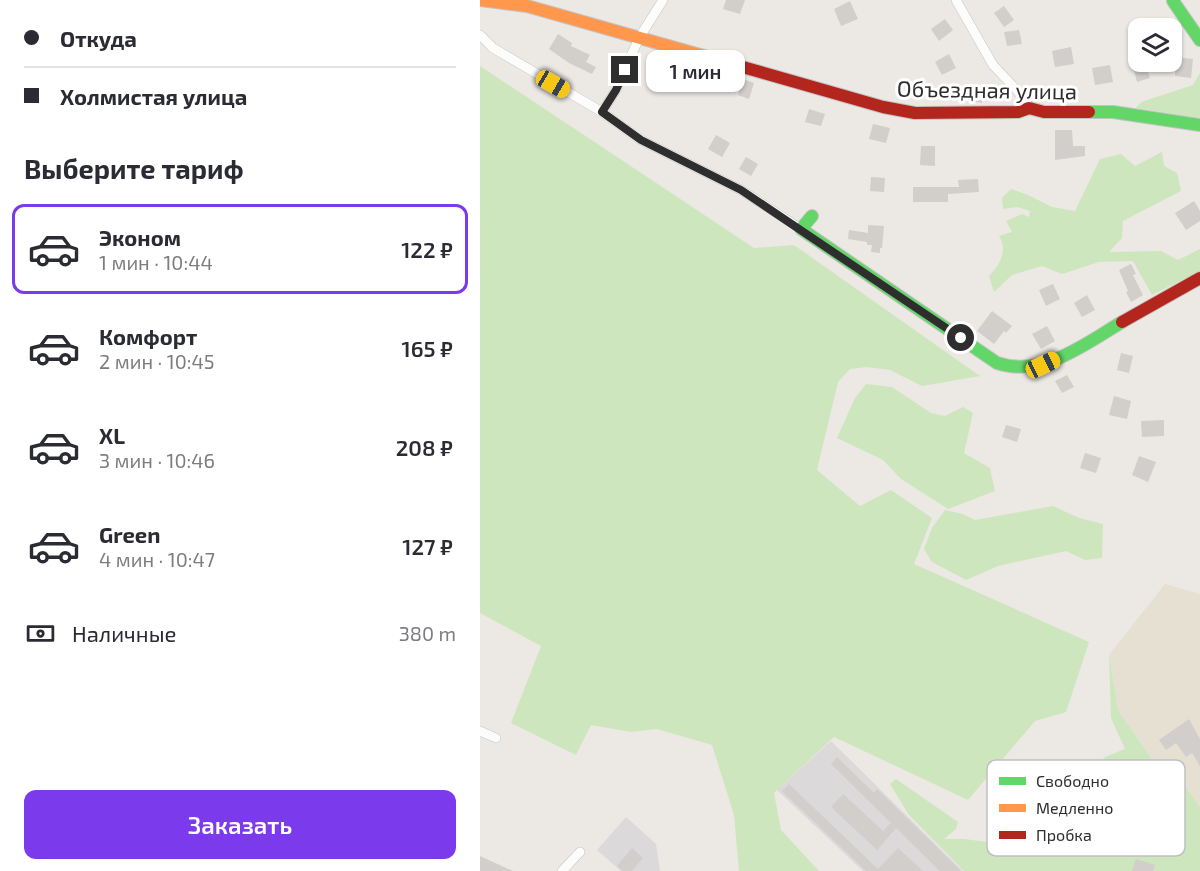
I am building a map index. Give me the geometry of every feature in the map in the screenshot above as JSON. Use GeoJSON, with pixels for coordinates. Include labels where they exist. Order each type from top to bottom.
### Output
{"type":"FeatureCollection","features":[{"type":"Feature","properties":{"kind":"street","name":"Объездная улица"},"geometry":{"type":"LineString","coordinates":[[480,0],[527,3],[639,38],[883,107],[915,113],[1018,112],[1029,108],[1044,112],[1113,112],[1200,125]]}},
{"type":"Feature","properties":{"kind":"street"},"geometry":{"type":"LineString","coordinates":[[602,112],[616,90],[639,38],[663,0]]}},
{"type":"Feature","properties":{"kind":"street"},"geometry":{"type":"LineString","coordinates":[[956,0],[993,65],[1023,97],[1029,108]]}},
{"type":"Feature","properties":{"kind":"street"},"geometry":{"type":"LineString","coordinates":[[1173,1],[1200,40]]}},
{"type":"Feature","properties":{"kind":"street"},"geometry":{"type":"LineString","coordinates":[[480,35],[493,48],[602,112],[641,140],[741,190],[997,363],[1009,368],[1033,367],[1063,356],[1200,278]]}},
{"type":"Feature","properties":{"kind":"street"},"geometry":{"type":"LineString","coordinates":[[801,229],[812,216]]}},
{"type":"Feature","properties":{"kind":"street"},"geometry":{"type":"LineString","coordinates":[[480,731],[496,738]]}},
{"type":"Feature","properties":{"kind":"street"},"geometry":{"type":"LineString","coordinates":[[562,871],[580,852]]}},
{"type":"Feature","properties":{"kind":"shaded area"},"geometry":{"type":"Polygon","coordinates":[[[1165,584],[1200,594],[1200,807],[1185,787],[1185,760],[1152,760],[1118,710],[1109,655],[1165,584]]]}},
{"type":"Feature","properties":{"kind":"shaded area"},"geometry":{"type":"Polygon","coordinates":[[[831,741],[963,871],[863,871],[777,790],[831,741]]]}},
{"type":"Feature","properties":{"kind":"shaded area"},"geometry":{"type":"Polygon","coordinates":[[[626,817],[656,844],[660,871],[621,871],[597,850],[626,817]]]}},
{"type":"Feature","properties":{"kind":"green space"},"geometry":{"type":"Polygon","coordinates":[[[480,66],[754,248],[794,245],[980,376],[922,386],[890,370],[867,367],[850,369],[838,382],[817,470],[860,506],[891,490],[932,518],[914,564],[1089,642],[1066,712],[1035,721],[1002,760],[987,760],[987,778],[968,800],[834,737],[774,793],[781,830],[819,871],[739,871],[734,815],[712,745],[657,729],[631,732],[591,725],[576,755],[511,723],[541,646],[480,613],[480,66]]]}},
{"type":"Feature","properties":{"kind":"green space"},"geometry":{"type":"Polygon","coordinates":[[[1200,73],[1200,118],[1136,108],[1141,102],[1193,85],[1200,73]]]}},
{"type":"Feature","properties":{"kind":"green space"},"geometry":{"type":"Polygon","coordinates":[[[1162,152],[1164,166],[1177,173],[1181,191],[1123,221],[1122,238],[1109,252],[1161,251],[1178,260],[1200,249],[1200,271],[1152,295],[1133,261],[1099,262],[1062,274],[1042,266],[1012,275],[994,292],[989,276],[1002,257],[1003,247],[999,236],[1012,232],[1006,221],[1022,214],[1029,217],[1030,211],[1017,207],[1003,209],[1002,198],[1011,189],[1052,207],[1075,211],[1100,159],[1121,154],[1135,166],[1162,152]]]}},
{"type":"Feature","properties":{"kind":"green space"},"geometry":{"type":"Polygon","coordinates":[[[866,384],[892,387],[931,413],[945,416],[963,407],[973,413],[964,453],[990,468],[995,491],[948,509],[901,479],[883,460],[837,438],[855,398],[866,384]]]}},
{"type":"Feature","properties":{"kind":"green space"},"geometry":{"type":"Polygon","coordinates":[[[1053,506],[1079,518],[1103,524],[1102,558],[1085,560],[1066,551],[998,566],[966,580],[932,562],[924,549],[932,528],[945,510],[963,514],[975,520],[1053,506]]]}},
{"type":"Feature","properties":{"kind":"green space"},"geometry":{"type":"Polygon","coordinates":[[[1109,655],[1118,710],[1152,760],[1102,760],[1125,749],[1111,718],[1109,655]]]}},
{"type":"Feature","properties":{"kind":"green space"},"geometry":{"type":"Polygon","coordinates":[[[896,779],[958,822],[956,829],[944,839],[987,842],[987,856],[1185,856],[1185,786],[1200,807],[1200,871],[964,871],[909,815],[890,784],[896,779]]]}},
{"type":"Feature","properties":{"kind":"building"},"geometry":{"type":"Polygon","coordinates":[[[726,0],[745,0],[740,14],[723,9],[726,0]]]}},
{"type":"Feature","properties":{"kind":"building"},"geometry":{"type":"Polygon","coordinates":[[[850,1],[858,19],[841,26],[834,9],[850,1]]]}},
{"type":"Feature","properties":{"kind":"building"},"geometry":{"type":"Polygon","coordinates":[[[1004,6],[1014,20],[1004,27],[994,13],[1004,6]]]}},
{"type":"Feature","properties":{"kind":"building"},"geometry":{"type":"Polygon","coordinates":[[[945,19],[953,30],[939,41],[931,29],[945,19]]]}},
{"type":"Feature","properties":{"kind":"building"},"geometry":{"type":"Polygon","coordinates":[[[1019,30],[1022,44],[1007,46],[1004,32],[1019,30]]]}},
{"type":"Feature","properties":{"kind":"building"},"geometry":{"type":"Polygon","coordinates":[[[558,34],[572,43],[571,46],[590,55],[586,62],[596,67],[592,74],[569,63],[549,49],[558,34]]]}},
{"type":"Feature","properties":{"kind":"building"},"geometry":{"type":"Polygon","coordinates":[[[1071,47],[1074,64],[1055,67],[1052,51],[1071,47]]]}},
{"type":"Feature","properties":{"kind":"building"},"geometry":{"type":"Polygon","coordinates":[[[949,54],[956,68],[942,75],[935,62],[949,54]]]}},
{"type":"Feature","properties":{"kind":"building"},"geometry":{"type":"Polygon","coordinates":[[[1182,58],[1193,59],[1191,78],[1175,76],[1175,72],[1182,72],[1182,58]]]}},
{"type":"Feature","properties":{"kind":"building"},"geometry":{"type":"Polygon","coordinates":[[[1110,65],[1113,82],[1095,85],[1092,68],[1110,65]]]}},
{"type":"Feature","properties":{"kind":"building"},"geometry":{"type":"Polygon","coordinates":[[[693,67],[706,72],[702,86],[688,82],[693,67]]]}},
{"type":"Feature","properties":{"kind":"building"},"geometry":{"type":"Polygon","coordinates":[[[1134,72],[1148,72],[1150,78],[1137,82],[1134,72]]]}},
{"type":"Feature","properties":{"kind":"building"},"geometry":{"type":"Polygon","coordinates":[[[743,79],[754,83],[749,99],[738,95],[743,79]]]}},
{"type":"Feature","properties":{"kind":"building"},"geometry":{"type":"Polygon","coordinates":[[[966,86],[984,89],[982,103],[964,100],[966,86]]]}},
{"type":"Feature","properties":{"kind":"building"},"geometry":{"type":"Polygon","coordinates":[[[809,109],[825,114],[821,126],[805,122],[809,109]]]}},
{"type":"Feature","properties":{"kind":"building"},"geometry":{"type":"Polygon","coordinates":[[[873,124],[890,128],[886,143],[869,139],[873,124]]]}},
{"type":"Feature","properties":{"kind":"building"},"geometry":{"type":"Polygon","coordinates":[[[1055,130],[1072,130],[1073,146],[1085,146],[1085,156],[1055,160],[1055,130]]]}},
{"type":"Feature","properties":{"kind":"building"},"geometry":{"type":"Polygon","coordinates":[[[716,135],[730,143],[722,157],[708,149],[716,135]]]}},
{"type":"Feature","properties":{"kind":"building"},"geometry":{"type":"Polygon","coordinates":[[[921,146],[935,146],[935,166],[920,165],[921,146]]]}},
{"type":"Feature","properties":{"kind":"building"},"geometry":{"type":"Polygon","coordinates":[[[746,157],[758,164],[751,176],[739,169],[746,157]]]}},
{"type":"Feature","properties":{"kind":"building"},"geometry":{"type":"Polygon","coordinates":[[[871,177],[885,178],[884,192],[870,191],[871,177]]]}},
{"type":"Feature","properties":{"kind":"building"},"geometry":{"type":"Polygon","coordinates":[[[978,179],[979,192],[948,194],[948,202],[913,202],[913,187],[959,187],[958,180],[978,179]]]}},
{"type":"Feature","properties":{"kind":"building"},"geometry":{"type":"Polygon","coordinates":[[[1194,201],[1200,211],[1200,221],[1186,230],[1175,213],[1194,201]]]}},
{"type":"Feature","properties":{"kind":"building"},"geometry":{"type":"Polygon","coordinates":[[[868,225],[884,226],[880,253],[871,252],[872,245],[867,245],[867,242],[848,239],[849,230],[868,233],[868,225]]]}},
{"type":"Feature","properties":{"kind":"building"},"geometry":{"type":"Polygon","coordinates":[[[1131,264],[1136,274],[1133,275],[1143,295],[1131,302],[1119,270],[1131,264]]]}},
{"type":"Feature","properties":{"kind":"building"},"geometry":{"type":"Polygon","coordinates":[[[1053,284],[1060,299],[1046,306],[1039,290],[1053,284]]]}},
{"type":"Feature","properties":{"kind":"building"},"geometry":{"type":"Polygon","coordinates":[[[1087,295],[1095,310],[1082,317],[1074,303],[1087,295]]]}},
{"type":"Feature","properties":{"kind":"building"},"geometry":{"type":"Polygon","coordinates":[[[992,311],[1012,326],[1006,333],[1004,331],[994,344],[977,331],[992,311]]]}},
{"type":"Feature","properties":{"kind":"building"},"geometry":{"type":"Polygon","coordinates":[[[1047,326],[1055,341],[1041,349],[1032,334],[1047,326]]]}},
{"type":"Feature","properties":{"kind":"building"},"geometry":{"type":"Polygon","coordinates":[[[1121,353],[1133,356],[1129,373],[1117,370],[1121,353]]]}},
{"type":"Feature","properties":{"kind":"building"},"geometry":{"type":"Polygon","coordinates":[[[1067,375],[1074,387],[1062,393],[1055,381],[1067,375]]]}},
{"type":"Feature","properties":{"kind":"building"},"geometry":{"type":"Polygon","coordinates":[[[1114,396],[1131,401],[1127,419],[1109,415],[1114,396]]]}},
{"type":"Feature","properties":{"kind":"building"},"geometry":{"type":"Polygon","coordinates":[[[1164,420],[1164,436],[1142,437],[1141,421],[1164,420]]]}},
{"type":"Feature","properties":{"kind":"building"},"geometry":{"type":"Polygon","coordinates":[[[1006,425],[1021,429],[1017,442],[1002,437],[1006,425]]]}},
{"type":"Feature","properties":{"kind":"building"},"geometry":{"type":"Polygon","coordinates":[[[1085,453],[1101,458],[1096,473],[1080,468],[1085,453]]]}},
{"type":"Feature","properties":{"kind":"building"},"geometry":{"type":"Polygon","coordinates":[[[1139,456],[1156,462],[1148,482],[1132,475],[1139,456]]]}},
{"type":"Feature","properties":{"kind":"building"},"geometry":{"type":"Polygon","coordinates":[[[1189,719],[1200,739],[1200,766],[1192,753],[1186,757],[1176,743],[1166,750],[1159,740],[1189,719]]]}},
{"type":"Feature","properties":{"kind":"building"},"geometry":{"type":"Polygon","coordinates":[[[837,757],[874,793],[877,789],[961,871],[940,871],[896,828],[877,850],[831,807],[843,794],[883,831],[891,823],[831,764],[837,757]]]}},
{"type":"Feature","properties":{"kind":"building"},"geometry":{"type":"Polygon","coordinates":[[[789,784],[878,869],[898,848],[923,871],[866,871],[782,791],[789,784]]]}},
{"type":"Feature","properties":{"kind":"building"},"geometry":{"type":"Polygon","coordinates":[[[632,848],[643,858],[632,871],[623,871],[617,866],[632,848]]]}},
{"type":"Feature","properties":{"kind":"building"},"geometry":{"type":"Polygon","coordinates":[[[480,856],[513,871],[480,871],[480,856]]]}},
{"type":"Feature","properties":{"kind":"building"},"geometry":{"type":"Polygon","coordinates":[[[1136,859],[1155,865],[1153,871],[1132,871],[1136,859]]]}},
{"type":"Feature","properties":{"kind":"traffic: fast"},"geometry":{"type":"LineString","coordinates":[[1173,1],[1200,40]]}},
{"type":"Feature","properties":{"kind":"traffic: fast"},"geometry":{"type":"LineString","coordinates":[[1089,112],[1113,112],[1200,125]]}},
{"type":"Feature","properties":{"kind":"traffic: fast"},"geometry":{"type":"LineString","coordinates":[[812,216],[801,229],[997,363],[1030,366],[1047,362],[1078,349],[1122,322]]}},
{"type":"Feature","properties":{"kind":"traffic: slow"},"geometry":{"type":"LineString","coordinates":[[480,0],[527,6],[732,64]]}},
{"type":"Feature","properties":{"kind":"traffic: jam"},"geometry":{"type":"LineString","coordinates":[[732,64],[883,107],[915,113],[1018,112],[1029,108],[1044,112],[1089,112]]}},
{"type":"Feature","properties":{"kind":"traffic: jam"},"geometry":{"type":"LineString","coordinates":[[1122,322],[1200,278]]}},
{"type":"Feature","properties":{"kind":"route"},"geometry":{"type":"LineString","coordinates":[[625,70],[602,112],[641,140],[741,190],[961,338]]}}]}
